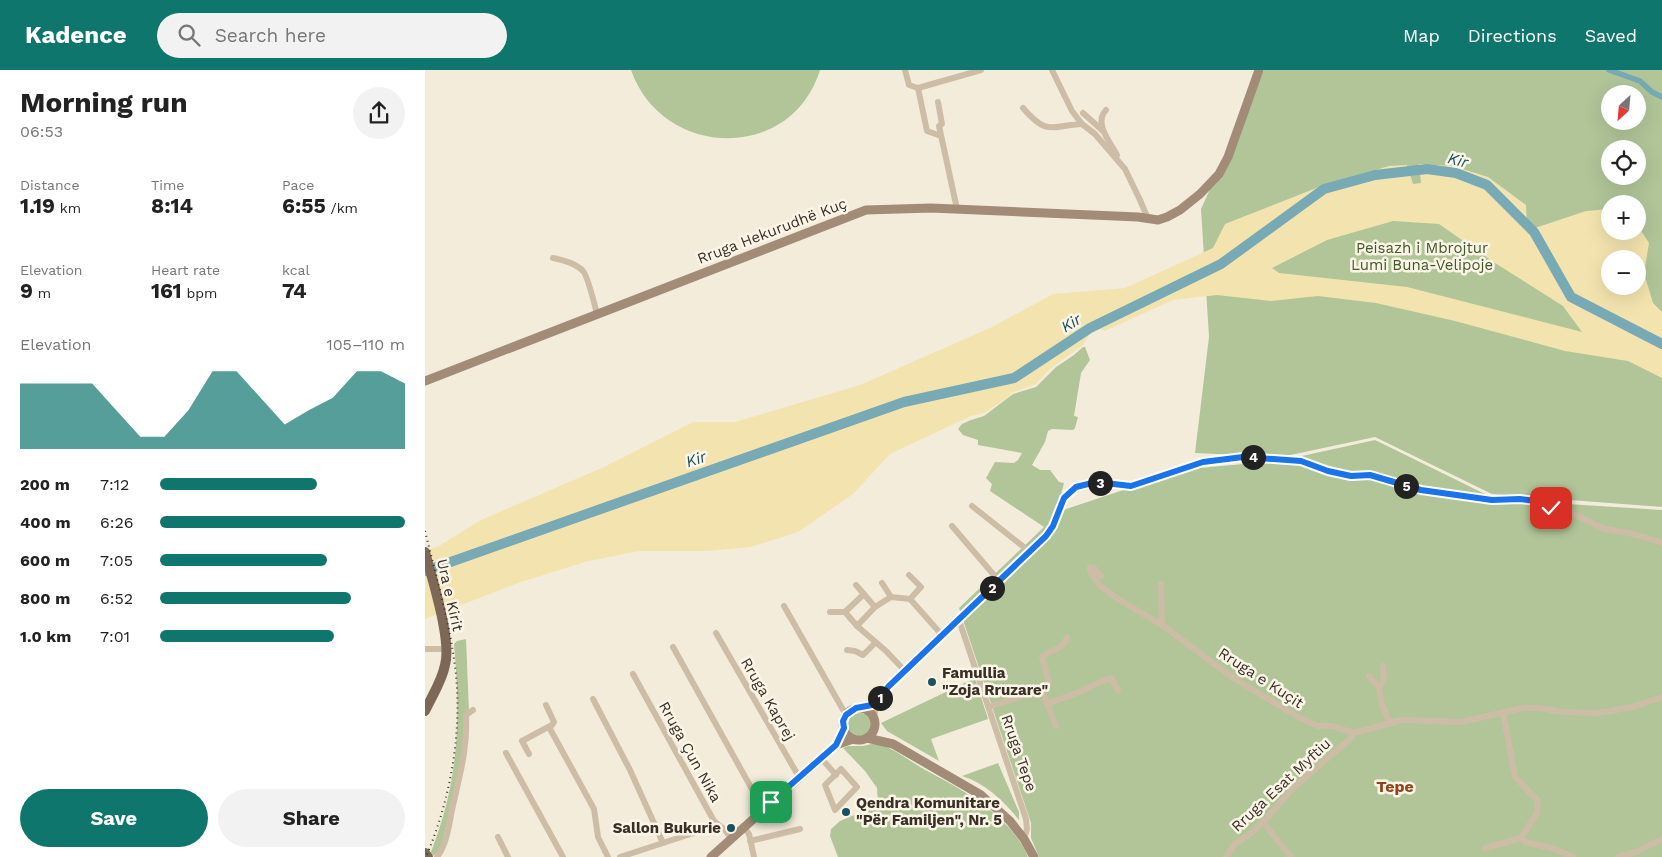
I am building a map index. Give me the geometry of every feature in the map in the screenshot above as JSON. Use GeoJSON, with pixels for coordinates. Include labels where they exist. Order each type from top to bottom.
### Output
{"type":"FeatureCollection","features":[{"type":"Feature","properties":{"kind":"main road","name":"Ura e Kirit"},"geometry":{"type":"LineString","coordinates":[[425,552],[447,647]]}},
{"type":"Feature","properties":{"kind":"main road"},"geometry":{"type":"LineString","coordinates":[[425,711],[445,666],[447,647]]}},
{"type":"Feature","properties":{"kind":"main road"},"geometry":{"type":"LineString","coordinates":[[425,853],[428,857]]}},
{"type":"Feature","properties":{"kind":"street"},"geometry":{"type":"LineString","coordinates":[[905,70],[909,84],[918,88],[981,70]]}},
{"type":"Feature","properties":{"kind":"street"},"geometry":{"type":"LineString","coordinates":[[1052,70],[1072,111],[1082,124],[1095,134],[1121,163]]}},
{"type":"Feature","properties":{"kind":"street","name":"Rruga Hekurudhë Kuç"},"geometry":{"type":"LineString","coordinates":[[425,381],[860,212],[877,208],[957,209],[1163,219],[1180,210],[1200,194],[1219,174],[1228,157],[1259,70]]}},
{"type":"Feature","properties":{"kind":"street"},"geometry":{"type":"LineString","coordinates":[[918,88],[927,132],[941,136]]}},
{"type":"Feature","properties":{"kind":"street"},"geometry":{"type":"LineString","coordinates":[[938,102],[942,124],[939,126],[957,209]]}},
{"type":"Feature","properties":{"kind":"street"},"geometry":{"type":"LineString","coordinates":[[1023,108],[1033,120],[1049,128],[1082,124]]}},
{"type":"Feature","properties":{"kind":"street"},"geometry":{"type":"LineString","coordinates":[[1104,132],[1102,118],[1106,110]]}},
{"type":"Feature","properties":{"kind":"street"},"geometry":{"type":"LineString","coordinates":[[1083,113],[1104,132],[1141,200],[1148,219]]}},
{"type":"Feature","properties":{"kind":"street"},"geometry":{"type":"LineString","coordinates":[[553,258],[575,265],[585,273],[597,314]]}},
{"type":"Feature","properties":{"kind":"street"},"geometry":{"type":"LineString","coordinates":[[1034,857],[1024,839],[1010,821],[981,795],[889,742],[867,738],[853,739],[847,735],[843,721],[851,710],[872,705],[877,701],[888,687],[1030,552],[1050,531],[1064,498],[1076,487],[1089,483],[1131,486],[1211,460],[1268,457],[1301,461],[1328,471],[1346,475],[1370,475],[1421,490],[1492,500],[1513,498],[1536,501],[1605,529],[1634,534],[1662,544]]}},
{"type":"Feature","properties":{"kind":"street"},"geometry":{"type":"LineString","coordinates":[[972,506],[1030,552]]}},
{"type":"Feature","properties":{"kind":"street"},"geometry":{"type":"LineString","coordinates":[[952,526],[999,582]]}},
{"type":"Feature","properties":{"kind":"street","name":"Rruga e Kuçit"},"geometry":{"type":"LineString","coordinates":[[1101,576],[1094,568],[1090,567],[1090,571],[1099,585],[1162,625],[1221,670],[1288,712],[1318,726],[1337,728],[1354,734]]}},
{"type":"Feature","properties":{"kind":"street"},"geometry":{"type":"LineString","coordinates":[[909,576],[921,587],[910,599]]}},
{"type":"Feature","properties":{"kind":"street"},"geometry":{"type":"LineString","coordinates":[[882,582],[891,597]]}},
{"type":"Feature","properties":{"kind":"street"},"geometry":{"type":"LineString","coordinates":[[1161,584],[1162,625]]}},
{"type":"Feature","properties":{"kind":"street"},"geometry":{"type":"LineString","coordinates":[[856,585],[875,607]]}},
{"type":"Feature","properties":{"kind":"street"},"geometry":{"type":"LineString","coordinates":[[830,612],[845,612],[864,594]]}},
{"type":"Feature","properties":{"kind":"street"},"geometry":{"type":"LineString","coordinates":[[857,626],[875,607],[891,597],[910,599],[942,635]]}},
{"type":"Feature","properties":{"kind":"street"},"geometry":{"type":"LineString","coordinates":[[784,606],[846,715]]}},
{"type":"Feature","properties":{"kind":"street"},"geometry":{"type":"LineString","coordinates":[[845,612],[857,626],[886,651],[905,671]]}},
{"type":"Feature","properties":{"kind":"street","name":"Rruga Tepe"},"geometry":{"type":"LineString","coordinates":[[959,620],[1026,819],[1027,829],[1024,839]]}},
{"type":"Feature","properties":{"kind":"street","name":"Rruga Kaprej"},"geometry":{"type":"LineString","coordinates":[[716,633],[799,777]]}},
{"type":"Feature","properties":{"kind":"street"},"geometry":{"type":"LineString","coordinates":[[989,707],[1047,688],[1049,683],[1042,657],[1061,647],[1067,637]]}},
{"type":"Feature","properties":{"kind":"street"},"geometry":{"type":"LineString","coordinates":[[847,650],[855,650],[863,654],[875,643]]}},
{"type":"Feature","properties":{"kind":"street"},"geometry":{"type":"LineString","coordinates":[[425,649],[447,647]]}},
{"type":"Feature","properties":{"kind":"street"},"geometry":{"type":"LineString","coordinates":[[673,647],[763,809]]}},
{"type":"Feature","properties":{"kind":"street"},"geometry":{"type":"LineString","coordinates":[[1379,688],[1384,679],[1383,666]]}},
{"type":"Feature","properties":{"kind":"street","name":"Rruga Çun Nika"},"geometry":{"type":"LineString","coordinates":[[633,674],[714,821],[731,838]]}},
{"type":"Feature","properties":{"kind":"street"},"geometry":{"type":"LineString","coordinates":[[1369,676],[1379,688],[1382,705],[1390,722]]}},
{"type":"Feature","properties":{"kind":"street"},"geometry":{"type":"LineString","coordinates":[[1047,704],[1111,678],[1118,690]]}},
{"type":"Feature","properties":{"kind":"street"},"geometry":{"type":"LineString","coordinates":[[1042,690],[1056,726]]}},
{"type":"Feature","properties":{"kind":"street"},"geometry":{"type":"LineString","coordinates":[[1354,734],[1390,722],[1409,720],[1461,722],[1503,712],[1531,708],[1564,712],[1598,713],[1632,707],[1662,697]]}},
{"type":"Feature","properties":{"kind":"street"},"geometry":{"type":"LineString","coordinates":[[593,698],[630,770],[663,843]]}},
{"type":"Feature","properties":{"kind":"street"},"geometry":{"type":"LineString","coordinates":[[867,738],[875,729],[877,701]]}},
{"type":"Feature","properties":{"kind":"street"},"geometry":{"type":"LineString","coordinates":[[529,754],[522,741],[549,727],[553,722],[546,705]]}},
{"type":"Feature","properties":{"kind":"street"},"geometry":{"type":"LineString","coordinates":[[861,708],[866,710],[875,720],[889,742]]}},
{"type":"Feature","properties":{"kind":"street"},"geometry":{"type":"LineString","coordinates":[[437,857],[446,838],[460,778],[464,758],[466,715],[473,710]]}},
{"type":"Feature","properties":{"kind":"street"},"geometry":{"type":"LineString","coordinates":[[1485,848],[1521,838],[1537,813],[1538,801],[1515,777],[1503,712]]}},
{"type":"Feature","properties":{"kind":"street"},"geometry":{"type":"LineString","coordinates":[[549,727],[594,809],[598,837],[608,857]]}},
{"type":"Feature","properties":{"kind":"street"},"geometry":{"type":"LineString","coordinates":[[836,745],[844,728]]}},
{"type":"Feature","properties":{"kind":"street","name":"Rruga Esat Myftiu"},"geometry":{"type":"LineString","coordinates":[[1226,857],[1234,845],[1263,822],[1294,787],[1354,734]]}},
{"type":"Feature","properties":{"kind":"street"},"geometry":{"type":"LineString","coordinates":[[711,857],[743,826],[836,745],[853,739]]}},
{"type":"Feature","properties":{"kind":"street"},"geometry":{"type":"LineString","coordinates":[[506,753],[563,857]]}},
{"type":"Feature","properties":{"kind":"street"},"geometry":{"type":"LineString","coordinates":[[821,758],[836,775]]}},
{"type":"Feature","properties":{"kind":"street"},"geometry":{"type":"LineString","coordinates":[[841,769],[857,787],[835,810],[825,785],[836,775],[841,769]]}},
{"type":"Feature","properties":{"kind":"street"},"geometry":{"type":"LineString","coordinates":[[1263,822],[1291,857]]}},
{"type":"Feature","properties":{"kind":"street"},"geometry":{"type":"LineString","coordinates":[[620,857],[718,825]]}},
{"type":"Feature","properties":{"kind":"street"},"geometry":{"type":"LineString","coordinates":[[743,826],[749,834],[753,857]]}},
{"type":"Feature","properties":{"kind":"street"},"geometry":{"type":"LineString","coordinates":[[750,841],[801,829]]}},
{"type":"Feature","properties":{"kind":"street"},"geometry":{"type":"LineString","coordinates":[[497,837],[508,857]]}},
{"type":"Feature","properties":{"kind":"street"},"geometry":{"type":"LineString","coordinates":[[1521,838],[1525,842],[1552,848],[1573,857]]}},
{"type":"Feature","properties":{"kind":"street"},"geometry":{"type":"LineString","coordinates":[[1618,857],[1636,852],[1662,839]]}},
{"type":"Feature","properties":{"kind":"green space"},"geometry":{"type":"Polygon","coordinates":[[[631,70],[820,70],[805,100],[783,122],[756,134],[726,138],[697,134],[670,121],[647,99],[631,70]]]}},
{"type":"Feature","properties":{"kind":"green space","name":"Peisazh i Mbrojtur Lumi Buna-Velipoje"},"geometry":{"type":"Polygon","coordinates":[[[1264,70],[1662,70],[1662,507],[1492,494],[1375,437],[1281,457],[1195,453],[1209,337],[1201,209],[1264,70]]]}},
{"type":"Feature","properties":{"kind":"green space"},"geometry":{"type":"Polygon","coordinates":[[[1085,347],[1090,360],[1081,373],[1074,416],[1078,417],[1075,428],[1073,430],[1052,429],[1048,431],[1045,442],[1032,465],[1040,470],[1050,470],[1059,482],[1064,483],[1053,519],[1063,510],[1187,469],[1279,461],[1375,440],[1485,494],[1504,500],[1662,510],[1662,857],[1039,857],[1031,838],[1031,823],[959,608],[1044,527],[990,491],[992,484],[986,478],[995,462],[1014,463],[1022,453],[978,445],[978,440],[963,435],[958,429],[962,424],[984,416],[1013,394],[1036,387],[1056,367],[1085,347]]]}},
{"type":"Feature","properties":{"kind":"green space"},"geometry":{"type":"Polygon","coordinates":[[[466,639],[469,712],[462,760],[441,848],[434,856],[431,852],[447,800],[456,750],[457,698],[454,644],[457,641],[466,639]]]}},
{"type":"Feature","properties":{"kind":"green space"},"geometry":{"type":"Polygon","coordinates":[[[975,678],[988,719],[931,739],[939,761],[887,731],[881,723],[975,678]]]}},
{"type":"Feature","properties":{"kind":"green space"},"geometry":{"type":"Polygon","coordinates":[[[860,713],[869,716],[872,725],[869,734],[860,737],[851,734],[848,725],[851,716],[860,713]]]}},
{"type":"Feature","properties":{"kind":"green space"},"geometry":{"type":"Polygon","coordinates":[[[876,743],[894,750],[967,793],[982,804],[1009,828],[1020,842],[1028,857],[838,857],[830,836],[831,829],[840,821],[878,805],[877,788],[865,771],[843,748],[876,743]]]}},
{"type":"Feature","properties":{"kind":"green space"},"geometry":{"type":"Polygon","coordinates":[[[998,763],[1019,812],[1019,820],[1007,806],[986,788],[962,776],[998,763]]]}},
{"type":"Feature","properties":{"kind":"sand"},"geometry":{"type":"Polygon","coordinates":[[[1419,164],[1453,166],[1488,177],[1526,205],[1527,224],[1535,228],[1586,211],[1601,210],[1601,240],[1646,240],[1646,238],[1649,243],[1646,261],[1646,250],[1601,250],[1601,295],[1646,295],[1646,280],[1653,303],[1662,312],[1662,378],[1628,361],[1565,351],[1455,321],[1376,303],[1318,296],[1271,301],[1217,295],[1173,300],[1105,331],[1101,329],[1091,332],[1083,345],[1050,369],[1036,384],[1011,393],[1007,398],[984,413],[971,416],[890,454],[853,494],[798,532],[751,547],[708,551],[639,551],[585,562],[521,582],[425,619],[425,550],[437,547],[481,520],[604,467],[693,422],[735,422],[860,385],[992,327],[1053,294],[1125,288],[1213,248],[1225,224],[1319,187],[1389,166],[1407,165],[1413,184],[1421,183],[1419,164]],[[1393,221],[1327,240],[1272,268],[1279,273],[1407,287],[1582,332],[1563,306],[1495,263],[1439,224],[1393,221]]]}},
{"type":"Feature","properties":{"kind":"waterway"},"geometry":{"type":"LineString","coordinates":[[1609,70],[1640,81],[1652,92],[1662,97]]}},
{"type":"Feature","properties":{"kind":"waterway","name":"Kir"},"geometry":{"type":"LineString","coordinates":[[425,571],[904,402],[1014,378],[1090,328],[1221,264],[1324,189],[1375,175],[1427,169],[1456,173],[1487,185],[1534,232],[1571,297],[1662,344]]}},
{"type":"Feature","properties":{"kind":"railway"},"geometry":{"type":"LineString","coordinates":[[425,531],[449,632],[457,690],[456,739],[453,763],[442,811],[426,857]]}},
{"type":"Feature","properties":{"kind":"place","name":"Famullia \"Zoja Rruzare\""},"geometry":{"type":"Point","coordinates":[932,682]}},
{"type":"Feature","properties":{"kind":"place","name":"Qendra Komunitare \"Për Familjen\", Nr. 5"},"geometry":{"type":"Point","coordinates":[846,812]}},
{"type":"Feature","properties":{"kind":"place","name":"Sallon Bukurie"},"geometry":{"type":"Point","coordinates":[731,828]}},
{"type":"Feature","properties":{"kind":"district","name":"Tepe"},"geometry":{"type":"Point","coordinates":[1395,786]}},
{"type":"Feature","properties":{"kind":"route"},"geometry":{"type":"LineString","coordinates":[[771,802],[836,745],[844,728],[843,721],[851,710],[872,705],[877,701],[888,687],[1046,536],[1053,526],[1064,498],[1076,487],[1096,482],[1131,486],[1211,460],[1260,457],[1301,461],[1328,471],[1351,476],[1370,475],[1438,493],[1492,500],[1503,498],[1536,501],[1551,508]]}}]}
